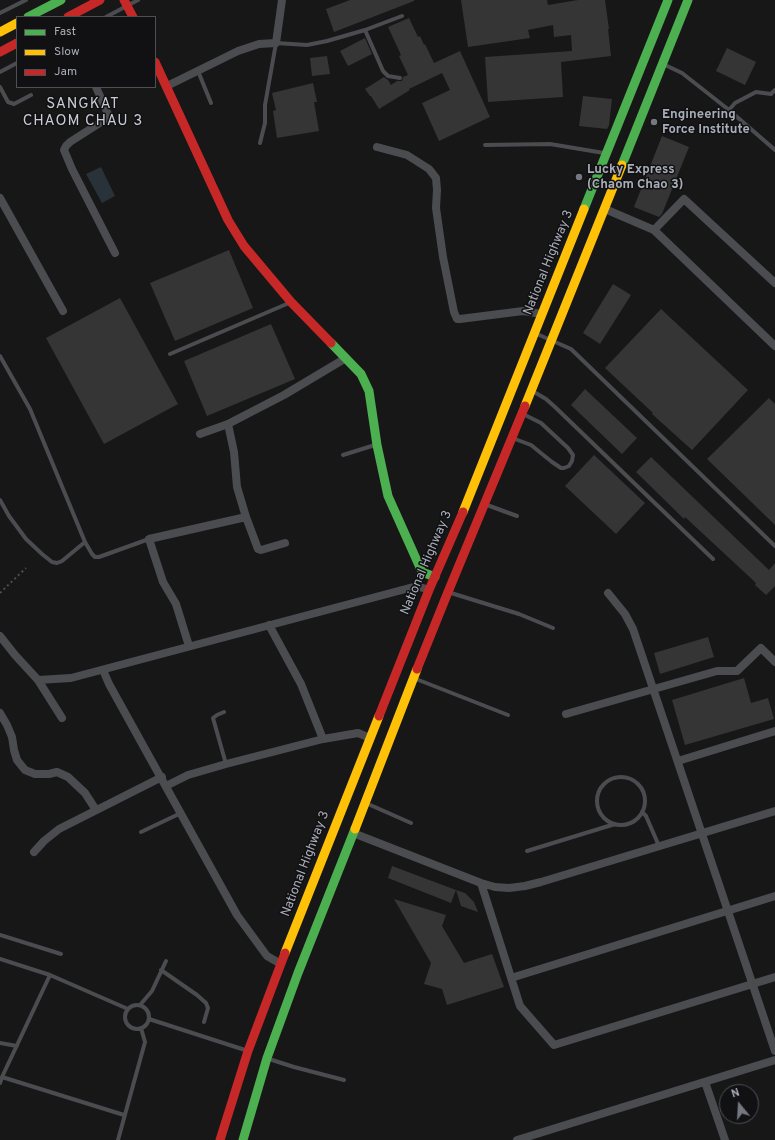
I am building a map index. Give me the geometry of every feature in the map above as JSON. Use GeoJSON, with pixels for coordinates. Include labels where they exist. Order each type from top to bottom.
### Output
{"type":"FeatureCollection","features":[{"type":"Feature","properties":{"kind":"main road"},"geometry":{"type":"LineString","coordinates":[[30,16],[61,0]]}},
{"type":"Feature","properties":{"kind":"main road"},"geometry":{"type":"LineString","coordinates":[[70,16],[100,0]]}},
{"type":"Feature","properties":{"kind":"main road","name":"National Highway 3"},"geometry":{"type":"LineString","coordinates":[[220,1140],[248,1051],[281,964],[429,590],[469,497],[668,0]]}},
{"type":"Feature","properties":{"kind":"main road"},"geometry":{"type":"LineString","coordinates":[[243,1140],[267,1058],[298,973],[448,592],[513,438],[688,0]]}},
{"type":"Feature","properties":{"kind":"main road"},"geometry":{"type":"LineString","coordinates":[[126,3],[132,16]]}},
{"type":"Feature","properties":{"kind":"main road"},"geometry":{"type":"LineString","coordinates":[[0,32],[16,24]]}},
{"type":"Feature","properties":{"kind":"main road"},"geometry":{"type":"LineString","coordinates":[[0,52],[16,44]]}},
{"type":"Feature","properties":{"kind":"main road"},"geometry":{"type":"LineString","coordinates":[[156,64],[228,220],[244,246],[291,302],[361,374],[370,391],[377,444],[388,496],[422,572],[435,577]]}},
{"type":"Feature","properties":{"kind":"street"},"geometry":{"type":"LineString","coordinates":[[167,86],[238,51],[259,44],[276,43],[282,0]]}},
{"type":"Feature","properties":{"kind":"street"},"geometry":{"type":"LineString","coordinates":[[96,88],[108,114],[106,119],[70,142],[64,150],[72,169],[115,253]]}},
{"type":"Feature","properties":{"kind":"street"},"geometry":{"type":"LineString","coordinates":[[377,147],[407,156],[430,168],[436,178],[436,208],[443,257],[454,312],[457,319],[523,311],[542,314]]}},
{"type":"Feature","properties":{"kind":"street"},"geometry":{"type":"LineString","coordinates":[[0,198],[63,311]]}},
{"type":"Feature","properties":{"kind":"street"},"geometry":{"type":"LineString","coordinates":[[654,230],[684,199],[775,283]]}},
{"type":"Feature","properties":{"kind":"street"},"geometry":{"type":"LineString","coordinates":[[605,209],[654,230],[775,346]]}},
{"type":"Feature","properties":{"kind":"street"},"geometry":{"type":"LineString","coordinates":[[200,434],[228,424],[284,395],[346,358]]}},
{"type":"Feature","properties":{"kind":"street"},"geometry":{"type":"LineString","coordinates":[[228,424],[234,452],[237,487],[258,549],[261,550],[285,543]]}},
{"type":"Feature","properties":{"kind":"street"},"geometry":{"type":"LineString","coordinates":[[189,646],[176,604],[163,582],[149,539],[246,517]]}},
{"type":"Feature","properties":{"kind":"street"},"geometry":{"type":"LineString","coordinates":[[417,586],[422,572]]}},
{"type":"Feature","properties":{"kind":"street"},"geometry":{"type":"LineString","coordinates":[[38,680],[71,678],[417,586],[429,590]]}},
{"type":"Feature","properties":{"kind":"street"},"geometry":{"type":"LineString","coordinates":[[608,593],[625,614],[633,629],[775,1050]]}},
{"type":"Feature","properties":{"kind":"street"},"geometry":{"type":"LineString","coordinates":[[269,625],[301,684],[323,739]]}},
{"type":"Feature","properties":{"kind":"street"},"geometry":{"type":"LineString","coordinates":[[0,636],[38,680],[62,718]]}},
{"type":"Feature","properties":{"kind":"street"},"geometry":{"type":"LineString","coordinates":[[566,714],[717,671],[737,671],[761,648],[775,662]]}},
{"type":"Feature","properties":{"kind":"street"},"geometry":{"type":"LineString","coordinates":[[103,670],[109,684],[237,915],[267,956],[281,964]]}},
{"type":"Feature","properties":{"kind":"street"},"geometry":{"type":"LineString","coordinates":[[0,713],[12,737],[17,760],[25,770],[35,774],[49,774],[57,772],[68,777],[85,793],[96,810]]}},
{"type":"Feature","properties":{"kind":"street"},"geometry":{"type":"LineString","coordinates":[[678,761],[775,731]]}},
{"type":"Feature","properties":{"kind":"street"},"geometry":{"type":"LineString","coordinates":[[166,786],[188,775],[323,739],[358,733],[370,738]]}},
{"type":"Feature","properties":{"kind":"street"},"geometry":{"type":"LineString","coordinates":[[34,852],[59,829],[162,778]]}},
{"type":"Feature","properties":{"kind":"street"},"geometry":{"type":"LineString","coordinates":[[353,833],[481,883],[508,888],[541,882],[775,811]]}},
{"type":"Feature","properties":{"kind":"street"},"geometry":{"type":"LineString","coordinates":[[481,883],[520,1006],[554,1045],[775,977]]}},
{"type":"Feature","properties":{"kind":"street"},"geometry":{"type":"LineString","coordinates":[[511,978],[775,896]]}},
{"type":"Feature","properties":{"kind":"street"},"geometry":{"type":"LineString","coordinates":[[518,1140],[775,1060]]}},
{"type":"Feature","properties":{"kind":"street"},"geometry":{"type":"LineString","coordinates":[[705,1082],[725,1140]]}},
{"type":"Feature","properties":{"kind":"lane"},"geometry":{"type":"LineString","coordinates":[[0,13],[26,0]]}},
{"type":"Feature","properties":{"kind":"lane"},"geometry":{"type":"LineString","coordinates":[[107,16],[126,3],[138,0]]}},
{"type":"Feature","properties":{"kind":"lane"},"geometry":{"type":"LineString","coordinates":[[260,143],[265,122],[265,105],[276,43],[307,44],[328,41],[365,30],[402,16]]}},
{"type":"Feature","properties":{"kind":"lane"},"geometry":{"type":"LineString","coordinates":[[365,30],[383,71],[388,76],[400,78]]}},
{"type":"Feature","properties":{"kind":"lane"},"geometry":{"type":"LineString","coordinates":[[0,72],[16,64]]}},
{"type":"Feature","properties":{"kind":"lane"},"geometry":{"type":"LineString","coordinates":[[662,64],[682,72],[775,150]]}},
{"type":"Feature","properties":{"kind":"lane"},"geometry":{"type":"LineString","coordinates":[[198,70],[211,103]]}},
{"type":"Feature","properties":{"kind":"lane"},"geometry":{"type":"LineString","coordinates":[[0,87],[8,102],[14,104],[31,95]]}},
{"type":"Feature","properties":{"kind":"lane"},"geometry":{"type":"LineString","coordinates":[[729,110],[735,103],[756,92],[771,94],[775,90]]}},
{"type":"Feature","properties":{"kind":"lane"},"geometry":{"type":"LineString","coordinates":[[485,145],[550,144],[607,153]]}},
{"type":"Feature","properties":{"kind":"lane"},"geometry":{"type":"LineString","coordinates":[[170,354],[291,302]]}},
{"type":"Feature","properties":{"kind":"lane"},"geometry":{"type":"LineString","coordinates":[[534,333],[571,349],[775,546]]}},
{"type":"Feature","properties":{"kind":"lane"},"geometry":{"type":"LineString","coordinates":[[0,356],[30,409],[85,542],[92,554],[95,557],[99,557],[149,539]]}},
{"type":"Feature","properties":{"kind":"lane"},"geometry":{"type":"LineString","coordinates":[[532,391],[556,407],[713,559]]}},
{"type":"Feature","properties":{"kind":"lane"},"geometry":{"type":"LineString","coordinates":[[513,438],[532,445],[561,468],[569,466],[572,461],[573,455],[568,448],[541,422],[522,414]]}},
{"type":"Feature","properties":{"kind":"lane"},"geometry":{"type":"LineString","coordinates":[[343,455],[377,444]]}},
{"type":"Feature","properties":{"kind":"lane"},"geometry":{"type":"LineString","coordinates":[[0,500],[9,516],[26,539],[52,562],[57,563],[62,561],[85,542]]}},
{"type":"Feature","properties":{"kind":"lane"},"geometry":{"type":"LineString","coordinates":[[485,504],[517,516]]}},
{"type":"Feature","properties":{"kind":"lane"},"geometry":{"type":"LineString","coordinates":[[448,592],[519,614],[553,628]]}},
{"type":"Feature","properties":{"kind":"lane"},"geometry":{"type":"LineString","coordinates":[[414,678],[508,715]]}},
{"type":"Feature","properties":{"kind":"lane"},"geometry":{"type":"LineString","coordinates":[[224,712],[213,718],[226,764]]}},
{"type":"Feature","properties":{"kind":"lane"},"geometry":{"type":"LineString","coordinates":[[526,851],[615,824],[626,824],[635,820],[642,812],[645,802],[643,791],[636,783],[626,778],[616,778],[606,782],[599,790],[597,801],[599,811],[605,819],[615,824]]}},
{"type":"Feature","properties":{"kind":"lane"},"geometry":{"type":"LineString","coordinates":[[365,803],[411,823]]}},
{"type":"Feature","properties":{"kind":"lane"},"geometry":{"type":"LineString","coordinates":[[642,812],[646,816],[659,846]]}},
{"type":"Feature","properties":{"kind":"lane"},"geometry":{"type":"LineString","coordinates":[[141,832],[181,813]]}},
{"type":"Feature","properties":{"kind":"lane"},"geometry":{"type":"LineString","coordinates":[[0,936],[61,954]]}},
{"type":"Feature","properties":{"kind":"lane"},"geometry":{"type":"LineString","coordinates":[[0,959],[50,975],[128,1009]]}},
{"type":"Feature","properties":{"kind":"lane"},"geometry":{"type":"LineString","coordinates":[[140,1005],[152,991],[166,960]]}},
{"type":"Feature","properties":{"kind":"lane"},"geometry":{"type":"LineString","coordinates":[[162,970],[206,1003],[208,1008],[204,1022]]}},
{"type":"Feature","properties":{"kind":"lane"},"geometry":{"type":"LineString","coordinates":[[0,1083],[50,975]]}},
{"type":"Feature","properties":{"kind":"lane"},"geometry":{"type":"LineString","coordinates":[[134,1005],[140,1005],[145,1007],[149,1012],[149,1019],[141,1028],[135,1028],[130,1026],[126,1020],[126,1014],[128,1009],[134,1005]]}},
{"type":"Feature","properties":{"kind":"lane"},"geometry":{"type":"LineString","coordinates":[[149,1019],[248,1051]]}},
{"type":"Feature","properties":{"kind":"lane"},"geometry":{"type":"LineString","coordinates":[[118,1140],[145,1042],[141,1028]]}},
{"type":"Feature","properties":{"kind":"lane"},"geometry":{"type":"LineString","coordinates":[[0,1043],[17,1046]]}},
{"type":"Feature","properties":{"kind":"lane"},"geometry":{"type":"LineString","coordinates":[[267,1058],[294,1067],[344,1080]]}},
{"type":"Feature","properties":{"kind":"lane"},"geometry":{"type":"LineString","coordinates":[[2,1077],[124,1115]]}},
{"type":"Feature","properties":{"kind":"path"},"geometry":{"type":"LineString","coordinates":[[0,593],[26,568]]}},
{"type":"Feature","properties":{"kind":"shaded area"},"geometry":{"type":"Polygon","coordinates":[[[101,167],[115,196],[102,203],[86,174],[101,167]]]}},
{"type":"Feature","properties":{"kind":"building"},"geometry":{"type":"Polygon","coordinates":[[[350,0],[414,1],[334,32],[326,9],[350,0]]]}},
{"type":"Feature","properties":{"kind":"building"},"geometry":{"type":"Polygon","coordinates":[[[461,0],[547,0],[548,5],[578,0],[605,0],[611,56],[561,62],[563,97],[488,102],[485,57],[572,51],[571,35],[554,37],[553,25],[528,30],[530,38],[468,47],[461,0]]]}},
{"type":"Feature","properties":{"kind":"building"},"geometry":{"type":"Polygon","coordinates":[[[409,18],[418,37],[420,36],[424,45],[425,44],[434,63],[460,51],[490,117],[439,141],[422,103],[450,90],[442,73],[409,89],[410,90],[379,109],[365,89],[384,77],[391,85],[397,81],[402,81],[403,77],[408,75],[399,56],[401,55],[388,27],[409,18]]]}},
{"type":"Feature","properties":{"kind":"building"},"geometry":{"type":"Polygon","coordinates":[[[365,38],[372,54],[348,66],[340,51],[365,38]]]}},
{"type":"Feature","properties":{"kind":"building"},"geometry":{"type":"Polygon","coordinates":[[[727,48],[756,62],[745,85],[716,71],[727,48]]]}},
{"type":"Feature","properties":{"kind":"building"},"geometry":{"type":"Polygon","coordinates":[[[327,56],[330,74],[312,76],[310,58],[327,56]]]}},
{"type":"Feature","properties":{"kind":"building"},"geometry":{"type":"Polygon","coordinates":[[[313,83],[317,102],[314,102],[319,131],[277,138],[273,111],[276,110],[272,93],[313,83]]]}},
{"type":"Feature","properties":{"kind":"building"},"geometry":{"type":"Polygon","coordinates":[[[583,96],[612,99],[609,125],[607,129],[579,126],[583,96]]]}},
{"type":"Feature","properties":{"kind":"building"},"geometry":{"type":"Polygon","coordinates":[[[662,136],[689,147],[662,214],[659,217],[634,207],[662,136]]]}},
{"type":"Feature","properties":{"kind":"building"},"geometry":{"type":"Polygon","coordinates":[[[229,250],[253,308],[175,341],[150,283],[229,250]]]}},
{"type":"Feature","properties":{"kind":"building"},"geometry":{"type":"Polygon","coordinates":[[[613,284],[631,295],[600,344],[583,333],[613,284]]]}},
{"type":"Feature","properties":{"kind":"building"},"geometry":{"type":"Polygon","coordinates":[[[120,298],[178,404],[104,444],[46,338],[120,298]]]}},
{"type":"Feature","properties":{"kind":"building"},"geometry":{"type":"Polygon","coordinates":[[[661,309],[748,390],[692,450],[652,414],[653,413],[605,368],[661,309]]]}},
{"type":"Feature","properties":{"kind":"building"},"geometry":{"type":"Polygon","coordinates":[[[271,324],[295,379],[207,416],[184,361],[271,324]]]}},
{"type":"Feature","properties":{"kind":"building"},"geometry":{"type":"Polygon","coordinates":[[[585,389],[637,438],[622,454],[571,405],[585,389]]]}},
{"type":"Feature","properties":{"kind":"building"},"geometry":{"type":"Polygon","coordinates":[[[769,398],[775,404],[775,525],[707,459],[769,398]]]}},
{"type":"Feature","properties":{"kind":"building"},"geometry":{"type":"Polygon","coordinates":[[[594,455],[645,503],[616,534],[565,486],[594,455]]]}},
{"type":"Feature","properties":{"kind":"building"},"geometry":{"type":"Polygon","coordinates":[[[651,457],[769,570],[775,563],[775,586],[766,595],[755,585],[756,583],[685,517],[684,519],[636,472],[651,457]]]}},
{"type":"Feature","properties":{"kind":"building"},"geometry":{"type":"Polygon","coordinates":[[[708,637],[714,657],[660,674],[654,653],[708,637]]]}},
{"type":"Feature","properties":{"kind":"building"},"geometry":{"type":"Polygon","coordinates":[[[744,678],[751,703],[768,698],[774,719],[685,745],[672,700],[744,678]]]}},
{"type":"Feature","properties":{"kind":"building"},"geometry":{"type":"Polygon","coordinates":[[[392,866],[456,890],[451,903],[388,878],[392,866]]]}},
{"type":"Feature","properties":{"kind":"building"},"geometry":{"type":"Polygon","coordinates":[[[456,890],[465,893],[474,902],[478,912],[461,906],[456,890]]]}},
{"type":"Feature","properties":{"kind":"building"},"geometry":{"type":"Polygon","coordinates":[[[394,899],[446,915],[442,926],[464,963],[492,954],[504,987],[447,1005],[442,989],[424,984],[431,963],[394,899]]]}},
{"type":"Feature","properties":{"kind":"traffic: fast"},"geometry":{"type":"LineString","coordinates":[[30,16],[61,0]]}},
{"type":"Feature","properties":{"kind":"traffic: fast"},"geometry":{"type":"LineString","coordinates":[[584,209],[668,0]]}},
{"type":"Feature","properties":{"kind":"traffic: fast"},"geometry":{"type":"LineString","coordinates":[[622,165],[688,0]]}},
{"type":"Feature","properties":{"kind":"traffic: fast"},"geometry":{"type":"LineString","coordinates":[[331,343],[361,374],[369,391],[377,445],[388,496],[422,572],[435,577]]}},
{"type":"Feature","properties":{"kind":"traffic: fast"},"geometry":{"type":"LineString","coordinates":[[243,1140],[267,1058],[298,973],[355,829]]}},
{"type":"Feature","properties":{"kind":"traffic: slow"},"geometry":{"type":"LineString","coordinates":[[0,32],[16,24]]}},
{"type":"Feature","properties":{"kind":"traffic: slow"},"geometry":{"type":"LineString","coordinates":[[525,406],[622,165]]}},
{"type":"Feature","properties":{"kind":"traffic: slow"},"geometry":{"type":"LineString","coordinates":[[463,512],[584,209]]}},
{"type":"Feature","properties":{"kind":"traffic: slow"},"geometry":{"type":"LineString","coordinates":[[355,829],[417,669]]}},
{"type":"Feature","properties":{"kind":"traffic: slow"},"geometry":{"type":"LineString","coordinates":[[285,953],[379,716]]}},
{"type":"Feature","properties":{"kind":"traffic: jam"},"geometry":{"type":"LineString","coordinates":[[70,16],[100,0]]}},
{"type":"Feature","properties":{"kind":"traffic: jam"},"geometry":{"type":"LineString","coordinates":[[124,0],[132,16]]}},
{"type":"Feature","properties":{"kind":"traffic: jam"},"geometry":{"type":"LineString","coordinates":[[0,52],[16,44]]}},
{"type":"Feature","properties":{"kind":"traffic: jam"},"geometry":{"type":"LineString","coordinates":[[156,64],[228,220],[244,246],[291,302],[331,343]]}},
{"type":"Feature","properties":{"kind":"traffic: jam"},"geometry":{"type":"LineString","coordinates":[[417,669],[525,406]]}},
{"type":"Feature","properties":{"kind":"traffic: jam"},"geometry":{"type":"LineString","coordinates":[[379,716],[429,590],[463,512]]}},
{"type":"Feature","properties":{"kind":"traffic: jam"},"geometry":{"type":"LineString","coordinates":[[220,1140],[248,1051],[285,953]]}},
{"type":"Feature","properties":{"kind":"place","name":"Engineering Force Institute"},"geometry":{"type":"Point","coordinates":[654,122]}},
{"type":"Feature","properties":{"kind":"place","name":"Lucky Express (Chaom Chao 3)"},"geometry":{"type":"Point","coordinates":[579,177]}},
{"type":"Feature","properties":{"kind":"district","name":"SANGKAT CHAOM CHAU 3"},"geometry":{"type":"Point","coordinates":[83,114]}}]}
